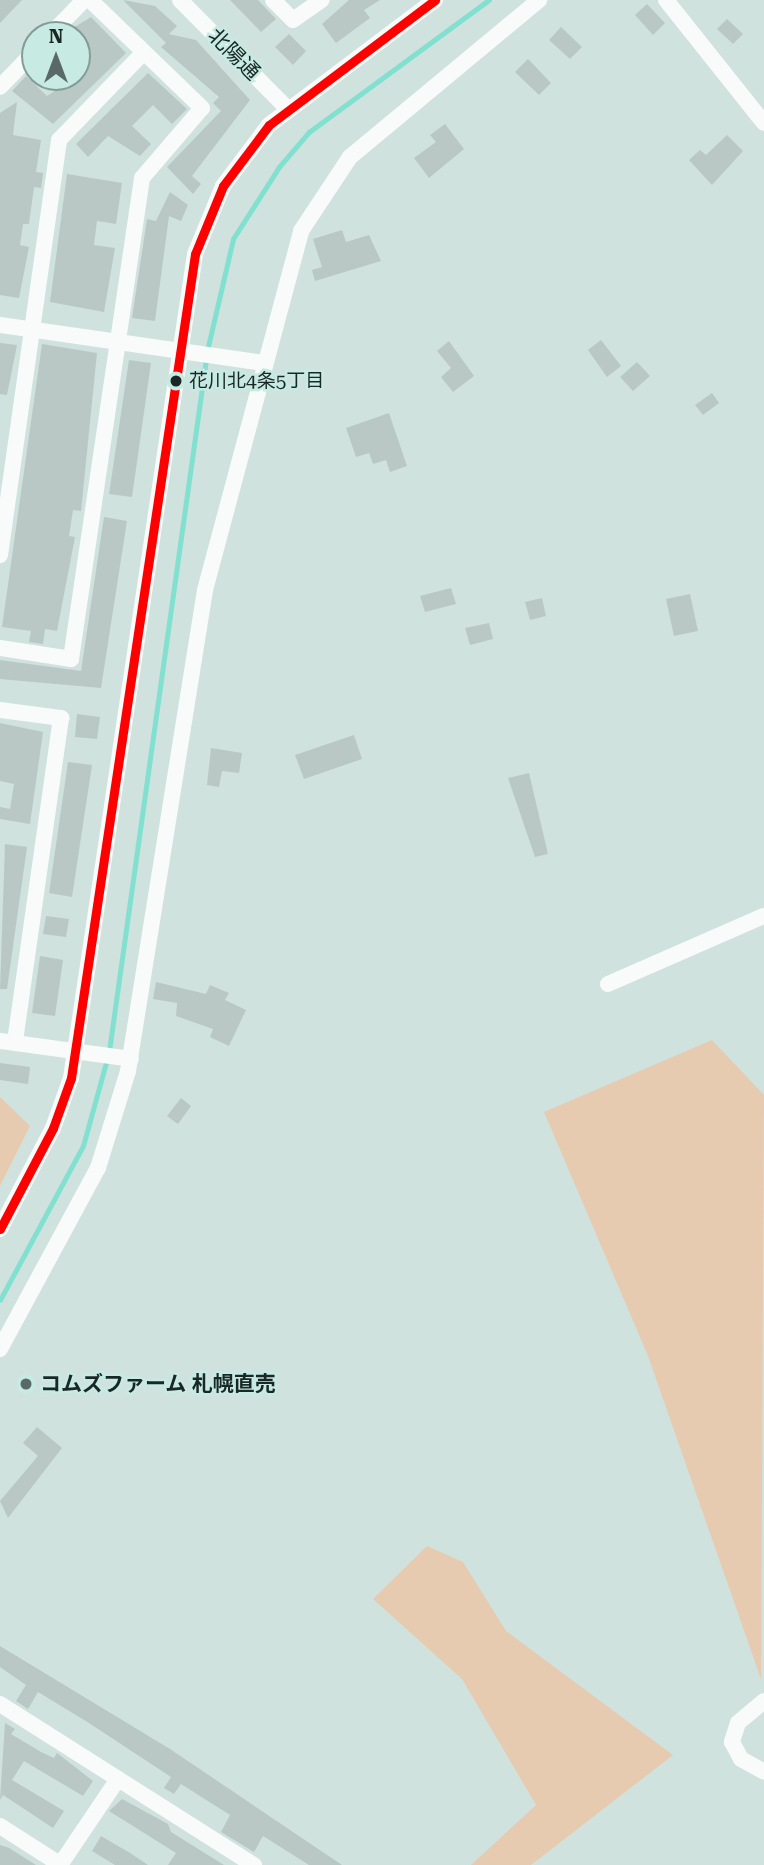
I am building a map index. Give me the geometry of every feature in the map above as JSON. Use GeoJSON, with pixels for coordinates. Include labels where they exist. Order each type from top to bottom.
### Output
{"type":"FeatureCollection","features":[{"type":"Feature","properties":{"kind":"street"},"geometry":{"type":"LineString","coordinates":[[0,648],[71,659],[115,342],[142,178],[202,108],[87,0],[65,21]]}},
{"type":"Feature","properties":{"kind":"street","name":"北陽通"},"geometry":{"type":"LineString","coordinates":[[180,0],[287,108]]}},
{"type":"Feature","properties":{"kind":"street"},"geometry":{"type":"LineString","coordinates":[[273,0],[293,20],[321,0]]}},
{"type":"Feature","properties":{"kind":"street"},"geometry":{"type":"LineString","coordinates":[[0,1229],[53,1128],[75,1051],[186,288],[205,226],[246,152],[287,108],[435,0]]}},
{"type":"Feature","properties":{"kind":"street"},"geometry":{"type":"LineString","coordinates":[[0,1349],[98,1168],[124,1058],[205,590],[263,363],[301,232],[324,189],[378,131],[539,0]]}},
{"type":"Feature","properties":{"kind":"street"},"geometry":{"type":"LineString","coordinates":[[666,0],[764,123]]}},
{"type":"Feature","properties":{"kind":"street"},"geometry":{"type":"LineString","coordinates":[[0,555],[59,139],[144,52]]}},
{"type":"Feature","properties":{"kind":"street"},"geometry":{"type":"LineString","coordinates":[[0,87],[21,65]]}},
{"type":"Feature","properties":{"kind":"street"},"geometry":{"type":"LineString","coordinates":[[0,325],[263,363]]}},
{"type":"Feature","properties":{"kind":"street"},"geometry":{"type":"LineString","coordinates":[[0,710],[61,718],[7,1042],[124,1058]]}},
{"type":"Feature","properties":{"kind":"street"},"geometry":{"type":"LineString","coordinates":[[608,984],[764,916]]}},
{"type":"Feature","properties":{"kind":"street"},"geometry":{"type":"LineString","coordinates":[[764,1702],[738,1723],[732,1742],[741,1759],[764,1772]]}},
{"type":"Feature","properties":{"kind":"street"},"geometry":{"type":"LineString","coordinates":[[0,1704],[254,1865]]}},
{"type":"Feature","properties":{"kind":"street"},"geometry":{"type":"LineString","coordinates":[[0,1826],[60,1865],[118,1779]]}},
{"type":"Feature","properties":{"kind":"shaded area"},"geometry":{"type":"Polygon","coordinates":[[[712,1040],[764,1095],[761,1679],[648,1356],[544,1112],[712,1040]]]}},
{"type":"Feature","properties":{"kind":"shaded area"},"geometry":{"type":"Polygon","coordinates":[[[0,1097],[30,1126],[0,1186],[0,1097]]]}},
{"type":"Feature","properties":{"kind":"shaded area"},"geometry":{"type":"Polygon","coordinates":[[[427,1546],[463,1562],[506,1631],[673,1755],[531,1865],[471,1865],[536,1805],[462,1679],[373,1599],[427,1546]]]}},
{"type":"Feature","properties":{"kind":"building"},"geometry":{"type":"Polygon","coordinates":[[[0,0],[22,0],[0,23],[0,0]]]}},
{"type":"Feature","properties":{"kind":"building"},"geometry":{"type":"Polygon","coordinates":[[[123,0],[155,6],[177,26],[169,34],[196,40],[250,100],[192,176],[201,184],[193,194],[167,167],[221,111],[213,103],[219,97],[161,47],[166,43],[123,0]]]}},
{"type":"Feature","properties":{"kind":"building"},"geometry":{"type":"Polygon","coordinates":[[[230,0],[258,0],[276,19],[261,32],[230,0]]]}},
{"type":"Feature","properties":{"kind":"building"},"geometry":{"type":"Polygon","coordinates":[[[349,0],[380,0],[364,10],[370,18],[336,43],[322,24],[349,0]]]}},
{"type":"Feature","properties":{"kind":"building"},"geometry":{"type":"Polygon","coordinates":[[[647,4],[665,23],[653,35],[635,15],[647,4]]]}},
{"type":"Feature","properties":{"kind":"building"},"geometry":{"type":"Polygon","coordinates":[[[91,17],[126,53],[91,87],[91,21],[84,21],[91,17]]]}},
{"type":"Feature","properties":{"kind":"building"},"geometry":{"type":"Polygon","coordinates":[[[727,19],[743,34],[733,44],[717,29],[727,19]]]}},
{"type":"Feature","properties":{"kind":"building"},"geometry":{"type":"Polygon","coordinates":[[[561,27],[582,47],[570,59],[549,40],[561,27]]]}},
{"type":"Feature","properties":{"kind":"building"},"geometry":{"type":"Polygon","coordinates":[[[289,34],[306,51],[293,65],[275,47],[289,34]]]}},
{"type":"Feature","properties":{"kind":"building"},"geometry":{"type":"Polygon","coordinates":[[[528,59],[551,83],[539,95],[515,72],[528,59]]]}},
{"type":"Feature","properties":{"kind":"building"},"geometry":{"type":"Polygon","coordinates":[[[148,73],[187,109],[172,124],[153,105],[132,126],[151,144],[140,156],[108,136],[88,157],[76,144],[148,73]]]}},
{"type":"Feature","properties":{"kind":"building"},"geometry":{"type":"Polygon","coordinates":[[[21,81],[21,91],[42,91],[47,96],[55,91],[87,91],[53,124],[12,91],[21,81]]]}},
{"type":"Feature","properties":{"kind":"building"},"geometry":{"type":"Polygon","coordinates":[[[17,102],[13,135],[41,140],[36,172],[43,173],[41,188],[34,187],[29,224],[23,224],[20,245],[29,247],[19,298],[0,295],[0,113],[17,102]]]}},
{"type":"Feature","properties":{"kind":"building"},"geometry":{"type":"Polygon","coordinates":[[[445,124],[464,149],[429,178],[414,158],[436,142],[430,135],[445,124]]]}},
{"type":"Feature","properties":{"kind":"building"},"geometry":{"type":"Polygon","coordinates":[[[727,135],[743,151],[712,185],[689,160],[700,150],[706,155],[727,135]]]}},
{"type":"Feature","properties":{"kind":"building"},"geometry":{"type":"Polygon","coordinates":[[[67,174],[122,183],[116,224],[97,221],[94,245],[115,248],[104,312],[50,302],[67,174]]]}},
{"type":"Feature","properties":{"kind":"building"},"geometry":{"type":"Polygon","coordinates":[[[170,192],[188,205],[181,221],[169,216],[155,321],[132,318],[147,219],[156,221],[170,192]]]}},
{"type":"Feature","properties":{"kind":"building"},"geometry":{"type":"Polygon","coordinates":[[[342,230],[346,242],[369,235],[381,261],[315,281],[312,270],[322,267],[313,239],[342,230]]]}},
{"type":"Feature","properties":{"kind":"building"},"geometry":{"type":"Polygon","coordinates":[[[601,340],[621,366],[607,377],[588,350],[601,340]]]}},
{"type":"Feature","properties":{"kind":"building"},"geometry":{"type":"Polygon","coordinates":[[[449,341],[474,376],[453,392],[441,377],[451,368],[437,351],[449,341]]]}},
{"type":"Feature","properties":{"kind":"building"},"geometry":{"type":"Polygon","coordinates":[[[0,343],[17,345],[7,395],[0,394],[0,343]]]}},
{"type":"Feature","properties":{"kind":"building"},"geometry":{"type":"Polygon","coordinates":[[[42,344],[97,353],[81,511],[73,510],[69,536],[75,537],[57,631],[45,629],[43,644],[29,642],[31,631],[2,627],[42,344]]]}},
{"type":"Feature","properties":{"kind":"building"},"geometry":{"type":"Polygon","coordinates":[[[129,360],[151,363],[132,497],[109,494],[129,360]]]}},
{"type":"Feature","properties":{"kind":"building"},"geometry":{"type":"Polygon","coordinates":[[[637,362],[650,376],[633,391],[620,377],[637,362]]]}},
{"type":"Feature","properties":{"kind":"building"},"geometry":{"type":"Polygon","coordinates":[[[712,393],[719,403],[703,415],[695,405],[712,393]]]}},
{"type":"Feature","properties":{"kind":"building"},"geometry":{"type":"Polygon","coordinates":[[[389,413],[407,466],[390,472],[386,460],[373,464],[369,453],[356,457],[346,428],[389,413]]]}},
{"type":"Feature","properties":{"kind":"building"},"geometry":{"type":"Polygon","coordinates":[[[104,517],[127,521],[101,688],[0,679],[0,660],[81,671],[104,517]]]}},
{"type":"Feature","properties":{"kind":"building"},"geometry":{"type":"Polygon","coordinates":[[[451,588],[456,604],[425,612],[420,596],[451,588]]]}},
{"type":"Feature","properties":{"kind":"building"},"geometry":{"type":"Polygon","coordinates":[[[690,594],[698,631],[674,636],[666,599],[690,594]]]}},
{"type":"Feature","properties":{"kind":"building"},"geometry":{"type":"Polygon","coordinates":[[[542,598],[546,616],[530,620],[525,602],[542,598]]]}},
{"type":"Feature","properties":{"kind":"building"},"geometry":{"type":"Polygon","coordinates":[[[489,623],[493,639],[470,645],[465,628],[489,623]]]}},
{"type":"Feature","properties":{"kind":"building"},"geometry":{"type":"Polygon","coordinates":[[[77,714],[100,717],[97,739],[75,737],[77,714]]]}},
{"type":"Feature","properties":{"kind":"building"},"geometry":{"type":"Polygon","coordinates":[[[0,723],[43,732],[30,824],[0,819],[0,807],[10,809],[14,784],[0,781],[0,723]]]}},
{"type":"Feature","properties":{"kind":"building"},"geometry":{"type":"Polygon","coordinates":[[[354,735],[362,759],[304,779],[295,755],[354,735]]]}},
{"type":"Feature","properties":{"kind":"building"},"geometry":{"type":"Polygon","coordinates":[[[211,748],[242,753],[239,773],[222,771],[219,787],[207,785],[211,748]]]}},
{"type":"Feature","properties":{"kind":"building"},"geometry":{"type":"Polygon","coordinates":[[[68,762],[92,765],[72,897],[49,893],[68,762]]]}},
{"type":"Feature","properties":{"kind":"building"},"geometry":{"type":"Polygon","coordinates":[[[529,773],[548,854],[535,857],[508,778],[529,773]]]}},
{"type":"Feature","properties":{"kind":"building"},"geometry":{"type":"Polygon","coordinates":[[[5,844],[27,847],[7,989],[0,989],[5,844]]]}},
{"type":"Feature","properties":{"kind":"building"},"geometry":{"type":"Polygon","coordinates":[[[46,916],[69,919],[66,937],[43,934],[46,916]]]}},
{"type":"Feature","properties":{"kind":"building"},"geometry":{"type":"Polygon","coordinates":[[[40,956],[63,960],[55,1016],[32,1013],[40,956]]]}},
{"type":"Feature","properties":{"kind":"building"},"geometry":{"type":"Polygon","coordinates":[[[156,982],[206,994],[210,985],[229,993],[225,1000],[246,1010],[229,1046],[210,1037],[213,1029],[176,1016],[177,1003],[153,999],[156,982]]]}},
{"type":"Feature","properties":{"kind":"building"},"geometry":{"type":"Polygon","coordinates":[[[0,1063],[30,1067],[28,1084],[0,1080],[0,1063]]]}},
{"type":"Feature","properties":{"kind":"building"},"geometry":{"type":"Polygon","coordinates":[[[181,1098],[191,1106],[178,1124],[167,1116],[181,1098]]]}},
{"type":"Feature","properties":{"kind":"building"},"geometry":{"type":"Polygon","coordinates":[[[37,1427],[62,1448],[8,1518],[0,1501],[38,1456],[23,1443],[37,1427]]]}},
{"type":"Feature","properties":{"kind":"building"},"geometry":{"type":"Polygon","coordinates":[[[0,1646],[170,1749],[342,1865],[309,1865],[263,1836],[254,1852],[221,1832],[230,1815],[181,1784],[174,1794],[164,1788],[171,1777],[89,1723],[38,1692],[28,1709],[16,1701],[26,1685],[0,1667],[0,1646]]]}},
{"type":"Feature","properties":{"kind":"building"},"geometry":{"type":"Polygon","coordinates":[[[5,1723],[15,1729],[11,1734],[54,1758],[57,1753],[93,1781],[83,1796],[24,1761],[12,1780],[64,1811],[53,1828],[3,1795],[0,1800],[5,1723]]]}},
{"type":"Feature","properties":{"kind":"building"},"geometry":{"type":"Polygon","coordinates":[[[122,1799],[168,1824],[171,1832],[224,1865],[168,1865],[176,1853],[109,1811],[122,1799]]]}},
{"type":"Feature","properties":{"kind":"building"},"geometry":{"type":"Polygon","coordinates":[[[101,1836],[148,1865],[115,1865],[92,1851],[101,1836]]]}},
{"type":"Feature","properties":{"kind":"building"},"geometry":{"type":"Polygon","coordinates":[[[0,1845],[9,1848],[36,1865],[0,1865],[0,1845]]]}},
{"type":"Feature","properties":{"kind":"waterway"},"geometry":{"type":"LineString","coordinates":[[207,351],[233,239],[279,167],[309,132],[489,0]]}},
{"type":"Feature","properties":{"kind":"waterway"},"geometry":{"type":"LineString","coordinates":[[109,1051],[206,359]]}},
{"type":"Feature","properties":{"kind":"waterway"},"geometry":{"type":"LineString","coordinates":[[0,1300],[83,1146],[107,1059]]}},
{"type":"Feature","properties":{"kind":"transit line"},"geometry":{"type":"LineString","coordinates":[[0,1229],[53,1128],[71,1078],[195,254],[223,186],[269,125],[435,0]]}},
{"type":"Feature","properties":{"kind":"place","name":"花川北4条5丁目"},"geometry":{"type":"Point","coordinates":[176,381]}},
{"type":"Feature","properties":{"kind":"place","name":"コムズファーム 札幌直売"},"geometry":{"type":"Point","coordinates":[26,1384]}}]}
